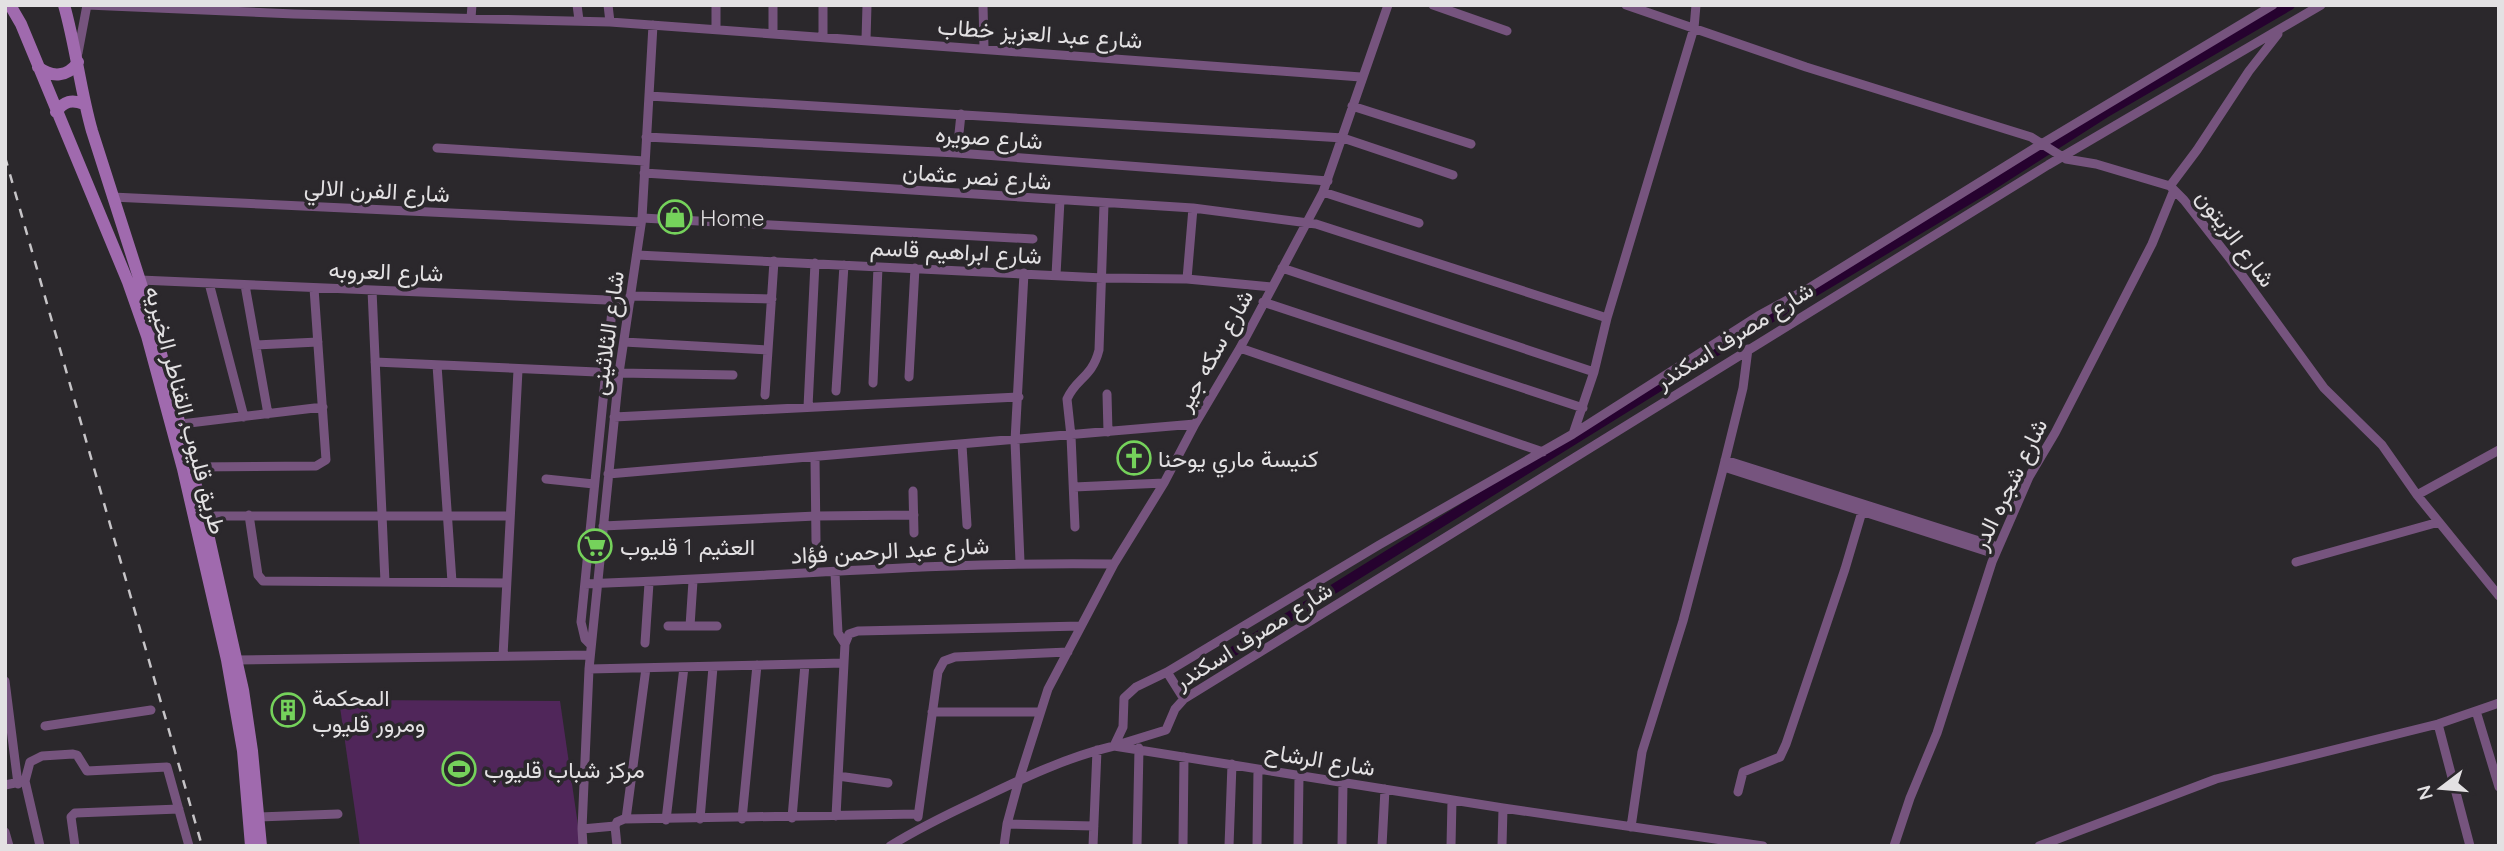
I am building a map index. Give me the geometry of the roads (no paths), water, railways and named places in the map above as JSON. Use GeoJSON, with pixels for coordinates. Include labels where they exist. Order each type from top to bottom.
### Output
{"type":"FeatureCollection","features":[{"type":"Feature","properties":{"kind":"main road","name":"طريق قليوب, القناطر الخيريه"},"geometry":{"type":"LineString","coordinates":[[10,5],[128,282],[147,336],[214,596],[243,751],[251,846]]}},
{"type":"Feature","properties":{"kind":"main road","name":"طريق قليوب, القناطر الخيريه"},"geometry":{"type":"LineString","coordinates":[[64,5],[78,60],[84,104],[140,280],[204,516],[249,730],[261,846]]}},
{"type":"Feature","properties":{"kind":"main road"},"geometry":{"type":"LineString","coordinates":[[5,21],[20,24]]}},
{"type":"Feature","properties":{"kind":"main road"},"geometry":{"type":"LineString","coordinates":[[38,67],[56,75],[69,72],[78,60]]}},
{"type":"Feature","properties":{"kind":"main road"},"geometry":{"type":"LineString","coordinates":[[56,111],[68,101],[84,104]]}},
{"type":"Feature","properties":{"kind":"street"},"geometry":{"type":"LineString","coordinates":[[78,60],[87,5]]}},
{"type":"Feature","properties":{"kind":"street","name":"شارع عبد العزيز خطاب"},"geometry":{"type":"LineString","coordinates":[[87,5],[579,20],[1361,77]]}},
{"type":"Feature","properties":{"kind":"street"},"geometry":{"type":"LineString","coordinates":[[471,18],[472,5]]}},
{"type":"Feature","properties":{"kind":"street"},"geometry":{"type":"LineString","coordinates":[[577,5],[579,20]]}},
{"type":"Feature","properties":{"kind":"street"},"geometry":{"type":"LineString","coordinates":[[608,5],[610,22]]}},
{"type":"Feature","properties":{"kind":"street"},"geometry":{"type":"LineString","coordinates":[[716,5],[716,29]]}},
{"type":"Feature","properties":{"kind":"street"},"geometry":{"type":"LineString","coordinates":[[773,5],[773,33]]}},
{"type":"Feature","properties":{"kind":"street"},"geometry":{"type":"LineString","coordinates":[[823,5],[823,36]]}},
{"type":"Feature","properties":{"kind":"street"},"geometry":{"type":"LineString","coordinates":[[866,5],[866,40]]}},
{"type":"Feature","properties":{"kind":"street"},"geometry":{"type":"LineString","coordinates":[[983,5],[984,48]]}},
{"type":"Feature","properties":{"kind":"street","name":"شارع سكه جير"},"geometry":{"type":"LineString","coordinates":[[1004,846],[1019,780],[1048,690],[1114,564],[1164,483],[1240,348],[1323,192],[1388,5]]}},
{"type":"Feature","properties":{"kind":"street"},"geometry":{"type":"LineString","coordinates":[[1433,5],[1507,31]]}},
{"type":"Feature","properties":{"kind":"street","name":"شارع الزيتون"},"geometry":{"type":"LineString","coordinates":[[1626,5],[1806,67],[2031,137],[2062,157],[2172,188],[2231,260],[2324,388],[2382,445],[2417,495],[2499,596]]}},
{"type":"Feature","properties":{"kind":"street"},"geometry":{"type":"LineString","coordinates":[[1573,434],[1594,372],[1606,318],[1693,28],[1696,5]]}},
{"type":"Feature","properties":{"kind":"street","name":"شارع مصرف اسكندر"},"geometry":{"type":"LineString","coordinates":[[1114,746],[1123,727],[1124,698],[1136,687],[1167,672],[1379,545],[1543,452],[1758,316],[1809,288],[2273,5]]}},
{"type":"Feature","properties":{"kind":"street","name":"شارع مصرف اسكندر"},"geometry":{"type":"LineString","coordinates":[[1114,746],[1166,730],[1175,709],[1184,699],[2062,157],[2321,5]]}},
{"type":"Feature","properties":{"kind":"street","name":"شارع الثلاثينى"},"geometry":{"type":"LineString","coordinates":[[583,846],[590,650],[619,373],[641,220],[653,25]]}},
{"type":"Feature","properties":{"kind":"street","name":"شارع شجره الدر"},"geometry":{"type":"LineString","coordinates":[[1894,846],[1910,798],[1937,733],[1972,619],[1997,551],[2029,477],[2055,433],[2152,244],[2172,188],[2249,71],[2285,27]]}},
{"type":"Feature","properties":{"kind":"street"},"geometry":{"type":"LineString","coordinates":[[649,96],[1343,138],[1453,175]]}},
{"type":"Feature","properties":{"kind":"street"},"geometry":{"type":"LineString","coordinates":[[1352,106],[1471,144]]}},
{"type":"Feature","properties":{"kind":"street"},"geometry":{"type":"LineString","coordinates":[[957,153],[961,114]]}},
{"type":"Feature","properties":{"kind":"street","name":"شارع صويره"},"geometry":{"type":"LineString","coordinates":[[646,137],[957,153],[1328,181]]}},
{"type":"Feature","properties":{"kind":"street"},"geometry":{"type":"LineString","coordinates":[[437,148],[645,161]]}},
{"type":"Feature","properties":{"kind":"street","name":"شارع نصر عثمان"},"geometry":{"type":"LineString","coordinates":[[644,173],[1193,208],[1306,223],[1606,318]]}},
{"type":"Feature","properties":{"kind":"street"},"geometry":{"type":"LineString","coordinates":[[1323,192],[1419,223]]}},
{"type":"Feature","properties":{"kind":"street","name":"شارع الفرن الالي"},"geometry":{"type":"LineString","coordinates":[[112,197],[1033,239]]}},
{"type":"Feature","properties":{"kind":"street"},"geometry":{"type":"LineString","coordinates":[[1056,275],[1060,200]]}},
{"type":"Feature","properties":{"kind":"street"},"geometry":{"type":"LineString","coordinates":[[1075,527],[1067,399],[1091,370],[1099,349],[1104,204]]}},
{"type":"Feature","properties":{"kind":"street"},"geometry":{"type":"LineString","coordinates":[[1187,279],[1193,208]]}},
{"type":"Feature","properties":{"kind":"street","name":"شارع ابراهيم قاسم"},"geometry":{"type":"LineString","coordinates":[[637,256],[1103,278],[1187,279],[1272,287]]}},
{"type":"Feature","properties":{"kind":"street"},"geometry":{"type":"LineString","coordinates":[[765,395],[774,261]]}},
{"type":"Feature","properties":{"kind":"street"},"geometry":{"type":"LineString","coordinates":[[808,407],[815,263]]}},
{"type":"Feature","properties":{"kind":"street"},"geometry":{"type":"LineString","coordinates":[[836,391],[844,265]]}},
{"type":"Feature","properties":{"kind":"street"},"geometry":{"type":"LineString","coordinates":[[873,383],[878,267]]}},
{"type":"Feature","properties":{"kind":"street"},"geometry":{"type":"LineString","coordinates":[[909,377],[915,268]]}},
{"type":"Feature","properties":{"kind":"street"},"geometry":{"type":"LineString","coordinates":[[1282,268],[1594,372]]}},
{"type":"Feature","properties":{"kind":"street"},"geometry":{"type":"LineString","coordinates":[[1020,562],[1016,441],[1024,273]]}},
{"type":"Feature","properties":{"kind":"street","name":"شارع العروبه"},"geometry":{"type":"LineString","coordinates":[[140,280],[613,300],[772,299]]}},
{"type":"Feature","properties":{"kind":"street"},"geometry":{"type":"LineString","coordinates":[[209,283],[244,416]]}},
{"type":"Feature","properties":{"kind":"street"},"geometry":{"type":"LineString","coordinates":[[245,285],[268,414]]}},
{"type":"Feature","properties":{"kind":"street"},"geometry":{"type":"LineString","coordinates":[[192,467],[316,466],[324,463],[327,456],[314,288]]}},
{"type":"Feature","properties":{"kind":"street"},"geometry":{"type":"LineString","coordinates":[[372,290],[385,582]]}},
{"type":"Feature","properties":{"kind":"street","name":"شارع الثلاثينى"},"geometry":{"type":"LineString","coordinates":[[590,650],[581,622],[613,300]]}},
{"type":"Feature","properties":{"kind":"street"},"geometry":{"type":"LineString","coordinates":[[1263,302],[1583,408]]}},
{"type":"Feature","properties":{"kind":"street"},"geometry":{"type":"LineString","coordinates":[[256,345],[318,342]]}},
{"type":"Feature","properties":{"kind":"street"},"geometry":{"type":"LineString","coordinates":[[624,342],[768,350]]}},
{"type":"Feature","properties":{"kind":"street"},"geometry":{"type":"LineString","coordinates":[[1240,348],[1543,452]]}},
{"type":"Feature","properties":{"kind":"street"},"geometry":{"type":"LineString","coordinates":[[1631,827],[1642,752],[1683,621],[1744,388],[1748,349]]}},
{"type":"Feature","properties":{"kind":"street"},"geometry":{"type":"LineString","coordinates":[[375,362],[605,373],[733,374]]}},
{"type":"Feature","properties":{"kind":"street"},"geometry":{"type":"LineString","coordinates":[[437,365],[452,582]]}},
{"type":"Feature","properties":{"kind":"street"},"geometry":{"type":"LineString","coordinates":[[502,656],[518,370]]}},
{"type":"Feature","properties":{"kind":"street"},"geometry":{"type":"LineString","coordinates":[[1107,394],[1108,432]]}},
{"type":"Feature","properties":{"kind":"street"},"geometry":{"type":"LineString","coordinates":[[614,417],[1019,397]]}},
{"type":"Feature","properties":{"kind":"street"},"geometry":{"type":"LineString","coordinates":[[181,424],[323,408]]}},
{"type":"Feature","properties":{"kind":"street"},"geometry":{"type":"LineString","coordinates":[[608,474],[1195,424]]}},
{"type":"Feature","properties":{"kind":"street"},"geometry":{"type":"LineString","coordinates":[[961,445],[967,525]]}},
{"type":"Feature","properties":{"kind":"street"},"geometry":{"type":"LineString","coordinates":[[2417,495],[2499,450]]}},
{"type":"Feature","properties":{"kind":"street"},"geometry":{"type":"LineString","coordinates":[[816,457],[816,541]]}},
{"type":"Feature","properties":{"kind":"street"},"geometry":{"type":"LineString","coordinates":[[1724,464],[1997,551]]}},
{"type":"Feature","properties":{"kind":"street"},"geometry":{"type":"LineString","coordinates":[[546,479],[594,484]]}},
{"type":"Feature","properties":{"kind":"street"},"geometry":{"type":"LineString","coordinates":[[1074,487],[1164,483]]}},
{"type":"Feature","properties":{"kind":"street"},"geometry":{"type":"LineString","coordinates":[[913,491],[915,533]]}},
{"type":"Feature","properties":{"kind":"street"},"geometry":{"type":"LineString","coordinates":[[1738,792],[1743,772],[1780,757],[1786,744],[1863,508]]}},
{"type":"Feature","properties":{"kind":"street"},"geometry":{"type":"LineString","coordinates":[[248,515],[260,579],[267,581],[506,583]]}},
{"type":"Feature","properties":{"kind":"street"},"geometry":{"type":"LineString","coordinates":[[603,526],[816,516],[914,515]]}},
{"type":"Feature","properties":{"kind":"street"},"geometry":{"type":"LineString","coordinates":[[204,516],[510,516]]}},
{"type":"Feature","properties":{"kind":"street"},"geometry":{"type":"LineString","coordinates":[[2296,562],[2439,522]]}},
{"type":"Feature","properties":{"kind":"street","name":"شارع عبد الرحمن فؤاد"},"geometry":{"type":"LineString","coordinates":[[585,584],[693,581],[1020,562],[1114,564]]}},
{"type":"Feature","properties":{"kind":"street"},"geometry":{"type":"LineString","coordinates":[[835,573],[838,633],[845,643]]}},
{"type":"Feature","properties":{"kind":"street"},"geometry":{"type":"LineString","coordinates":[[691,626],[693,581]]}},
{"type":"Feature","properties":{"kind":"street"},"geometry":{"type":"LineString","coordinates":[[645,643],[649,583]]}},
{"type":"Feature","properties":{"kind":"street"},"geometry":{"type":"LineString","coordinates":[[668,626],[717,626]]}},
{"type":"Feature","properties":{"kind":"street"},"geometry":{"type":"LineString","coordinates":[[836,816],[845,643],[849,634],[858,631],[1081,626]]}},
{"type":"Feature","properties":{"kind":"street"},"geometry":{"type":"LineString","coordinates":[[236,660],[502,656],[590,650]]}},
{"type":"Feature","properties":{"kind":"street"},"geometry":{"type":"LineString","coordinates":[[917,829],[938,673],[944,661],[955,657],[1068,653]]}},
{"type":"Feature","properties":{"kind":"street"},"geometry":{"type":"LineString","coordinates":[[589,669],[844,663]]}},
{"type":"Feature","properties":{"kind":"street"},"geometry":{"type":"LineString","coordinates":[[792,818],[805,664]]}},
{"type":"Feature","properties":{"kind":"street"},"geometry":{"type":"LineString","coordinates":[[742,818],[757,665]]}},
{"type":"Feature","properties":{"kind":"street"},"geometry":{"type":"LineString","coordinates":[[666,820],[684,667]]}},
{"type":"Feature","properties":{"kind":"street"},"geometry":{"type":"LineString","coordinates":[[700,819],[713,667]]}},
{"type":"Feature","properties":{"kind":"street"},"geometry":{"type":"LineString","coordinates":[[626,819],[646,668]]}},
{"type":"Feature","properties":{"kind":"street"},"geometry":{"type":"LineString","coordinates":[[1167,672],[1184,699]]}},
{"type":"Feature","properties":{"kind":"street"},"geometry":{"type":"LineString","coordinates":[[6,683],[22,783],[40,846]]}},
{"type":"Feature","properties":{"kind":"street"},"geometry":{"type":"LineString","coordinates":[[2039,846],[2216,779],[2438,724],[2499,703]]}},
{"type":"Feature","properties":{"kind":"street"},"geometry":{"type":"LineString","coordinates":[[45,726],[151,710]]}},
{"type":"Feature","properties":{"kind":"street"},"geometry":{"type":"LineString","coordinates":[[2476,711],[2499,787]]}},
{"type":"Feature","properties":{"kind":"street"},"geometry":{"type":"LineString","coordinates":[[932,712],[1039,712]]}},
{"type":"Feature","properties":{"kind":"street"},"geometry":{"type":"LineString","coordinates":[[2438,724],[2470,846]]}},
{"type":"Feature","properties":{"kind":"street","name":"شارع الرشاح"},"geometry":{"type":"LineString","coordinates":[[890,846],[917,829],[1019,780],[1114,746],[1763,846]]}},
{"type":"Feature","properties":{"kind":"street"},"geometry":{"type":"LineString","coordinates":[[1137,846],[1139,748]]}},
{"type":"Feature","properties":{"kind":"street"},"geometry":{"type":"LineString","coordinates":[[1093,846],[1097,750]]}},
{"type":"Feature","properties":{"kind":"street"},"geometry":{"type":"LineString","coordinates":[[22,783],[30,762],[42,756],[73,754],[87,771],[167,767],[188,846]]}},
{"type":"Feature","properties":{"kind":"street"},"geometry":{"type":"LineString","coordinates":[[1183,846],[1184,757]]}},
{"type":"Feature","properties":{"kind":"street"},"geometry":{"type":"LineString","coordinates":[[1229,846],[1232,764]]}},
{"type":"Feature","properties":{"kind":"street"},"geometry":{"type":"LineString","coordinates":[[1257,846],[1258,769]]}},
{"type":"Feature","properties":{"kind":"street"},"geometry":{"type":"LineString","coordinates":[[838,776],[888,783]]}},
{"type":"Feature","properties":{"kind":"street"},"geometry":{"type":"LineString","coordinates":[[1298,846],[1299,776]]}},
{"type":"Feature","properties":{"kind":"street"},"geometry":{"type":"LineString","coordinates":[[5,785],[22,783]]}},
{"type":"Feature","properties":{"kind":"street"},"geometry":{"type":"LineString","coordinates":[[1342,846],[1343,783]]}},
{"type":"Feature","properties":{"kind":"street"},"geometry":{"type":"LineString","coordinates":[[1382,846],[1385,789]]}},
{"type":"Feature","properties":{"kind":"street"},"geometry":{"type":"LineString","coordinates":[[1451,846],[1452,800]]}},
{"type":"Feature","properties":{"kind":"street"},"geometry":{"type":"LineString","coordinates":[[75,846],[71,817],[75,813],[178,808]]}},
{"type":"Feature","properties":{"kind":"street"},"geometry":{"type":"LineString","coordinates":[[1502,846],[1503,808]]}},
{"type":"Feature","properties":{"kind":"street"},"geometry":{"type":"LineString","coordinates":[[259,817],[338,814]]}},
{"type":"Feature","properties":{"kind":"street"},"geometry":{"type":"LineString","coordinates":[[617,846],[615,826],[619,820],[626,819],[918,814]]}},
{"type":"Feature","properties":{"kind":"street"},"geometry":{"type":"LineString","coordinates":[[1007,824],[1094,826]]}},
{"type":"Feature","properties":{"kind":"street"},"geometry":{"type":"LineString","coordinates":[[582,829],[615,826]]}},
{"type":"Feature","properties":{"kind":"street"},"geometry":{"type":"LineString","coordinates":[[5,832],[9,846]]}},
{"type":"Feature","properties":{"kind":"waterway"},"geometry":{"type":"LineString","coordinates":[[1234,651],[1742,335],[1986,189],[2105,113],[2290,5]]}},
{"type":"Feature","properties":{"kind":"railway"},"geometry":{"type":"LineString","coordinates":[[5,157],[202,846]]}},
{"type":"Feature","properties":{"kind":"place","name":"Home"},"geometry":{"type":"Point","coordinates":[675,217]}},
{"type":"Feature","properties":{"kind":"place","name":"كنيسة ماري يوحنا"},"geometry":{"type":"Point","coordinates":[1134,458]}},
{"type":"Feature","properties":{"kind":"place","name":"العثيم 1 قليوب"},"geometry":{"type":"Point","coordinates":[595,546]}},
{"type":"Feature","properties":{"kind":"place","name":"المحكمة ومرور قليوب"},"geometry":{"type":"Point","coordinates":[288,710]}},
{"type":"Feature","properties":{"kind":"place","name":"مركز شباب قليوب"},"geometry":{"type":"Point","coordinates":[459,769]}}]}
